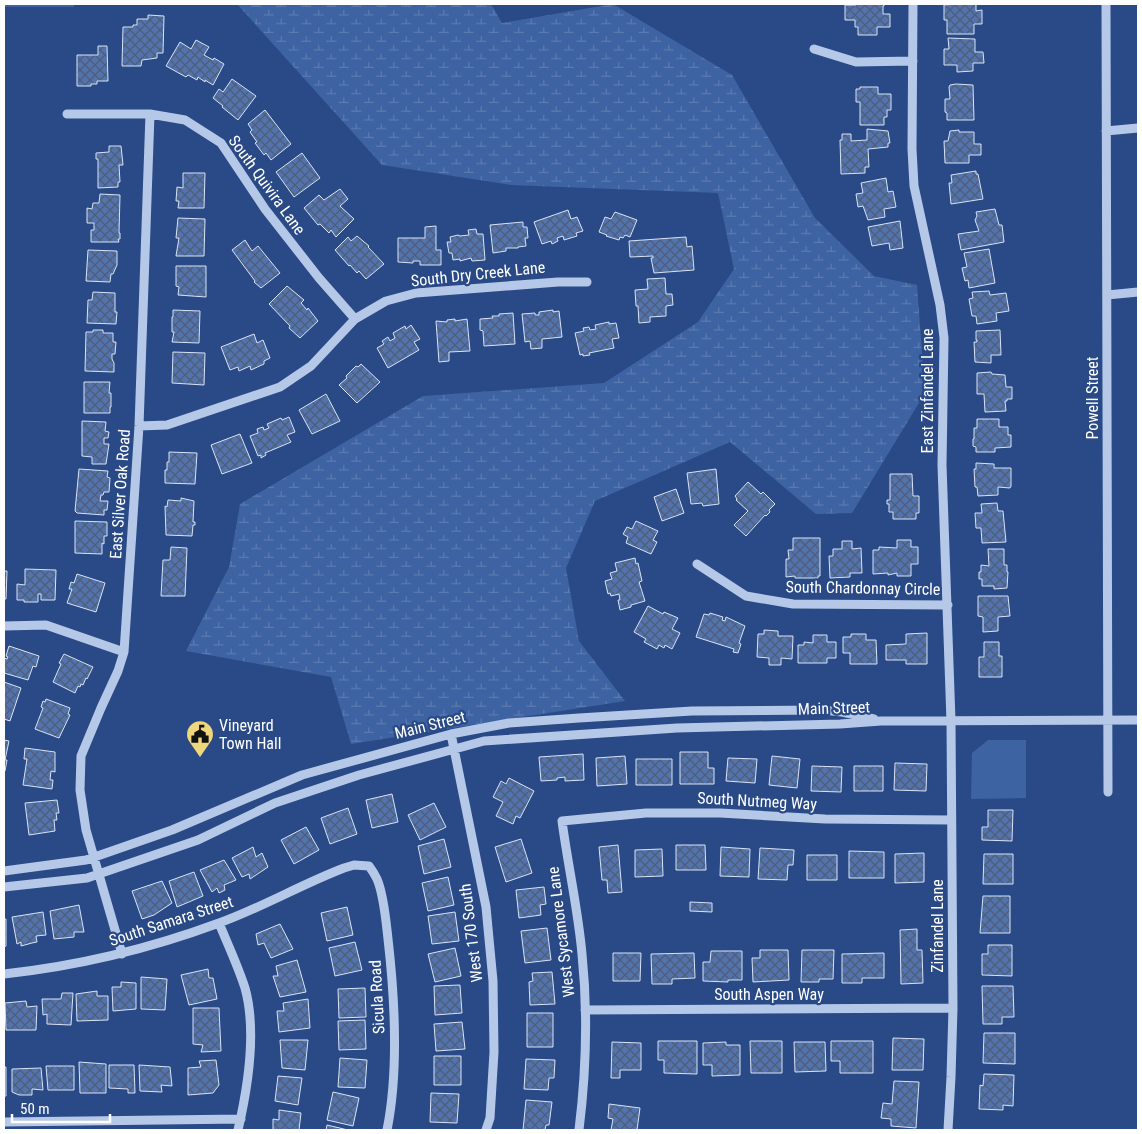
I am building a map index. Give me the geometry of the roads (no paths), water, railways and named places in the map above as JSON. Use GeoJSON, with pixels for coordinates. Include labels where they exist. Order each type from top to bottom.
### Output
{"type":"FeatureCollection","features":[{"type":"Feature","properties":{"kind":"street","name":"East Zinfandel Lane"},"geometry":{"type":"LineString","coordinates":[[913,4],[912,150],[914,186],[940,304],[944,338],[942,465],[952,721]]}},
{"type":"Feature","properties":{"kind":"street","name":"Powell Street"},"geometry":{"type":"LineString","coordinates":[[1106,4],[1108,792]]}},
{"type":"Feature","properties":{"kind":"street"},"geometry":{"type":"LineString","coordinates":[[814,49],[856,62],[913,60]]}},
{"type":"Feature","properties":{"kind":"street","name":"South Quivira Lane"},"geometry":{"type":"LineString","coordinates":[[68,114],[150,114],[185,120],[221,143],[265,209],[319,278],[355,319]]}},
{"type":"Feature","properties":{"kind":"street","name":"East Silver Oak Road"},"geometry":{"type":"LineString","coordinates":[[122,954],[86,830],[80,790],[81,756],[118,671],[124,652],[140,426],[150,114]]}},
{"type":"Feature","properties":{"kind":"street"},"geometry":{"type":"LineString","coordinates":[[1106,131],[1138,128]]}},
{"type":"Feature","properties":{"kind":"street","name":"South Dry Creek Lane"},"geometry":{"type":"LineString","coordinates":[[140,426],[167,425],[280,387],[311,366],[355,319],[386,301],[416,293],[558,282],[587,282]]}},
{"type":"Feature","properties":{"kind":"street"},"geometry":{"type":"LineString","coordinates":[[1107,295],[1138,292]]}},
{"type":"Feature","properties":{"kind":"street","name":"South Chardonnay Circle"},"geometry":{"type":"LineString","coordinates":[[696,564],[746,596],[793,604],[948,605]]}},
{"type":"Feature","properties":{"kind":"street"},"geometry":{"type":"LineString","coordinates":[[4,626],[46,625],[124,652]]}},
{"type":"Feature","properties":{"kind":"street","name":"Main Street"},"geometry":{"type":"LineString","coordinates":[[4,887],[87,878],[97,865],[172,830],[302,775],[451,734],[509,723],[692,710],[823,710],[881,721]]}},
{"type":"Feature","properties":{"kind":"street","name":"Main Street"},"geometry":{"type":"LineString","coordinates":[[4,871],[86,860],[97,865],[198,840],[275,803],[359,775],[484,741],[677,728],[840,724],[881,721],[1138,720]]}},
{"type":"Feature","properties":{"kind":"street","name":"Zinfandel Lane"},"geometry":{"type":"LineString","coordinates":[[948,1130],[952,1077],[952,721]]}},
{"type":"Feature","properties":{"kind":"street","name":"West 170 South"},"geometry":{"type":"LineString","coordinates":[[451,734],[486,907],[492,972],[494,1052],[490,1118],[486,1130]]}},
{"type":"Feature","properties":{"kind":"street","name":"South Nutmeg Way"},"geometry":{"type":"LineString","coordinates":[[562,821],[646,814],[711,813],[825,819],[952,820]]}},
{"type":"Feature","properties":{"kind":"street","name":"West Sycamore Lane"},"geometry":{"type":"LineString","coordinates":[[562,821],[582,954],[585,1010],[581,1107],[578,1130]]}},
{"type":"Feature","properties":{"kind":"street","name":"South Samara Street"},"geometry":{"type":"LineString","coordinates":[[4,974],[69,965],[122,954],[219,923],[337,870],[354,865],[369,866]]}},
{"type":"Feature","properties":{"kind":"street","name":"Sicula Road"},"geometry":{"type":"LineString","coordinates":[[369,866],[378,879],[386,915],[393,978],[395,1031],[393,1076],[387,1130]]}},
{"type":"Feature","properties":{"kind":"street"},"geometry":{"type":"LineString","coordinates":[[219,923],[245,989],[251,1023],[247,1086],[238,1130]]}},
{"type":"Feature","properties":{"kind":"street","name":"South Aspen Way"},"geometry":{"type":"LineString","coordinates":[[585,1010],[952,1008]]}},
{"type":"Feature","properties":{"kind":"street"},"geometry":{"type":"LineString","coordinates":[[4,1122],[241,1119]]}},
{"type":"Feature","properties":{"kind":"place","name":"Vineyard Town Hall"},"geometry":{"type":"Point","coordinates":[200,758]}}]}
